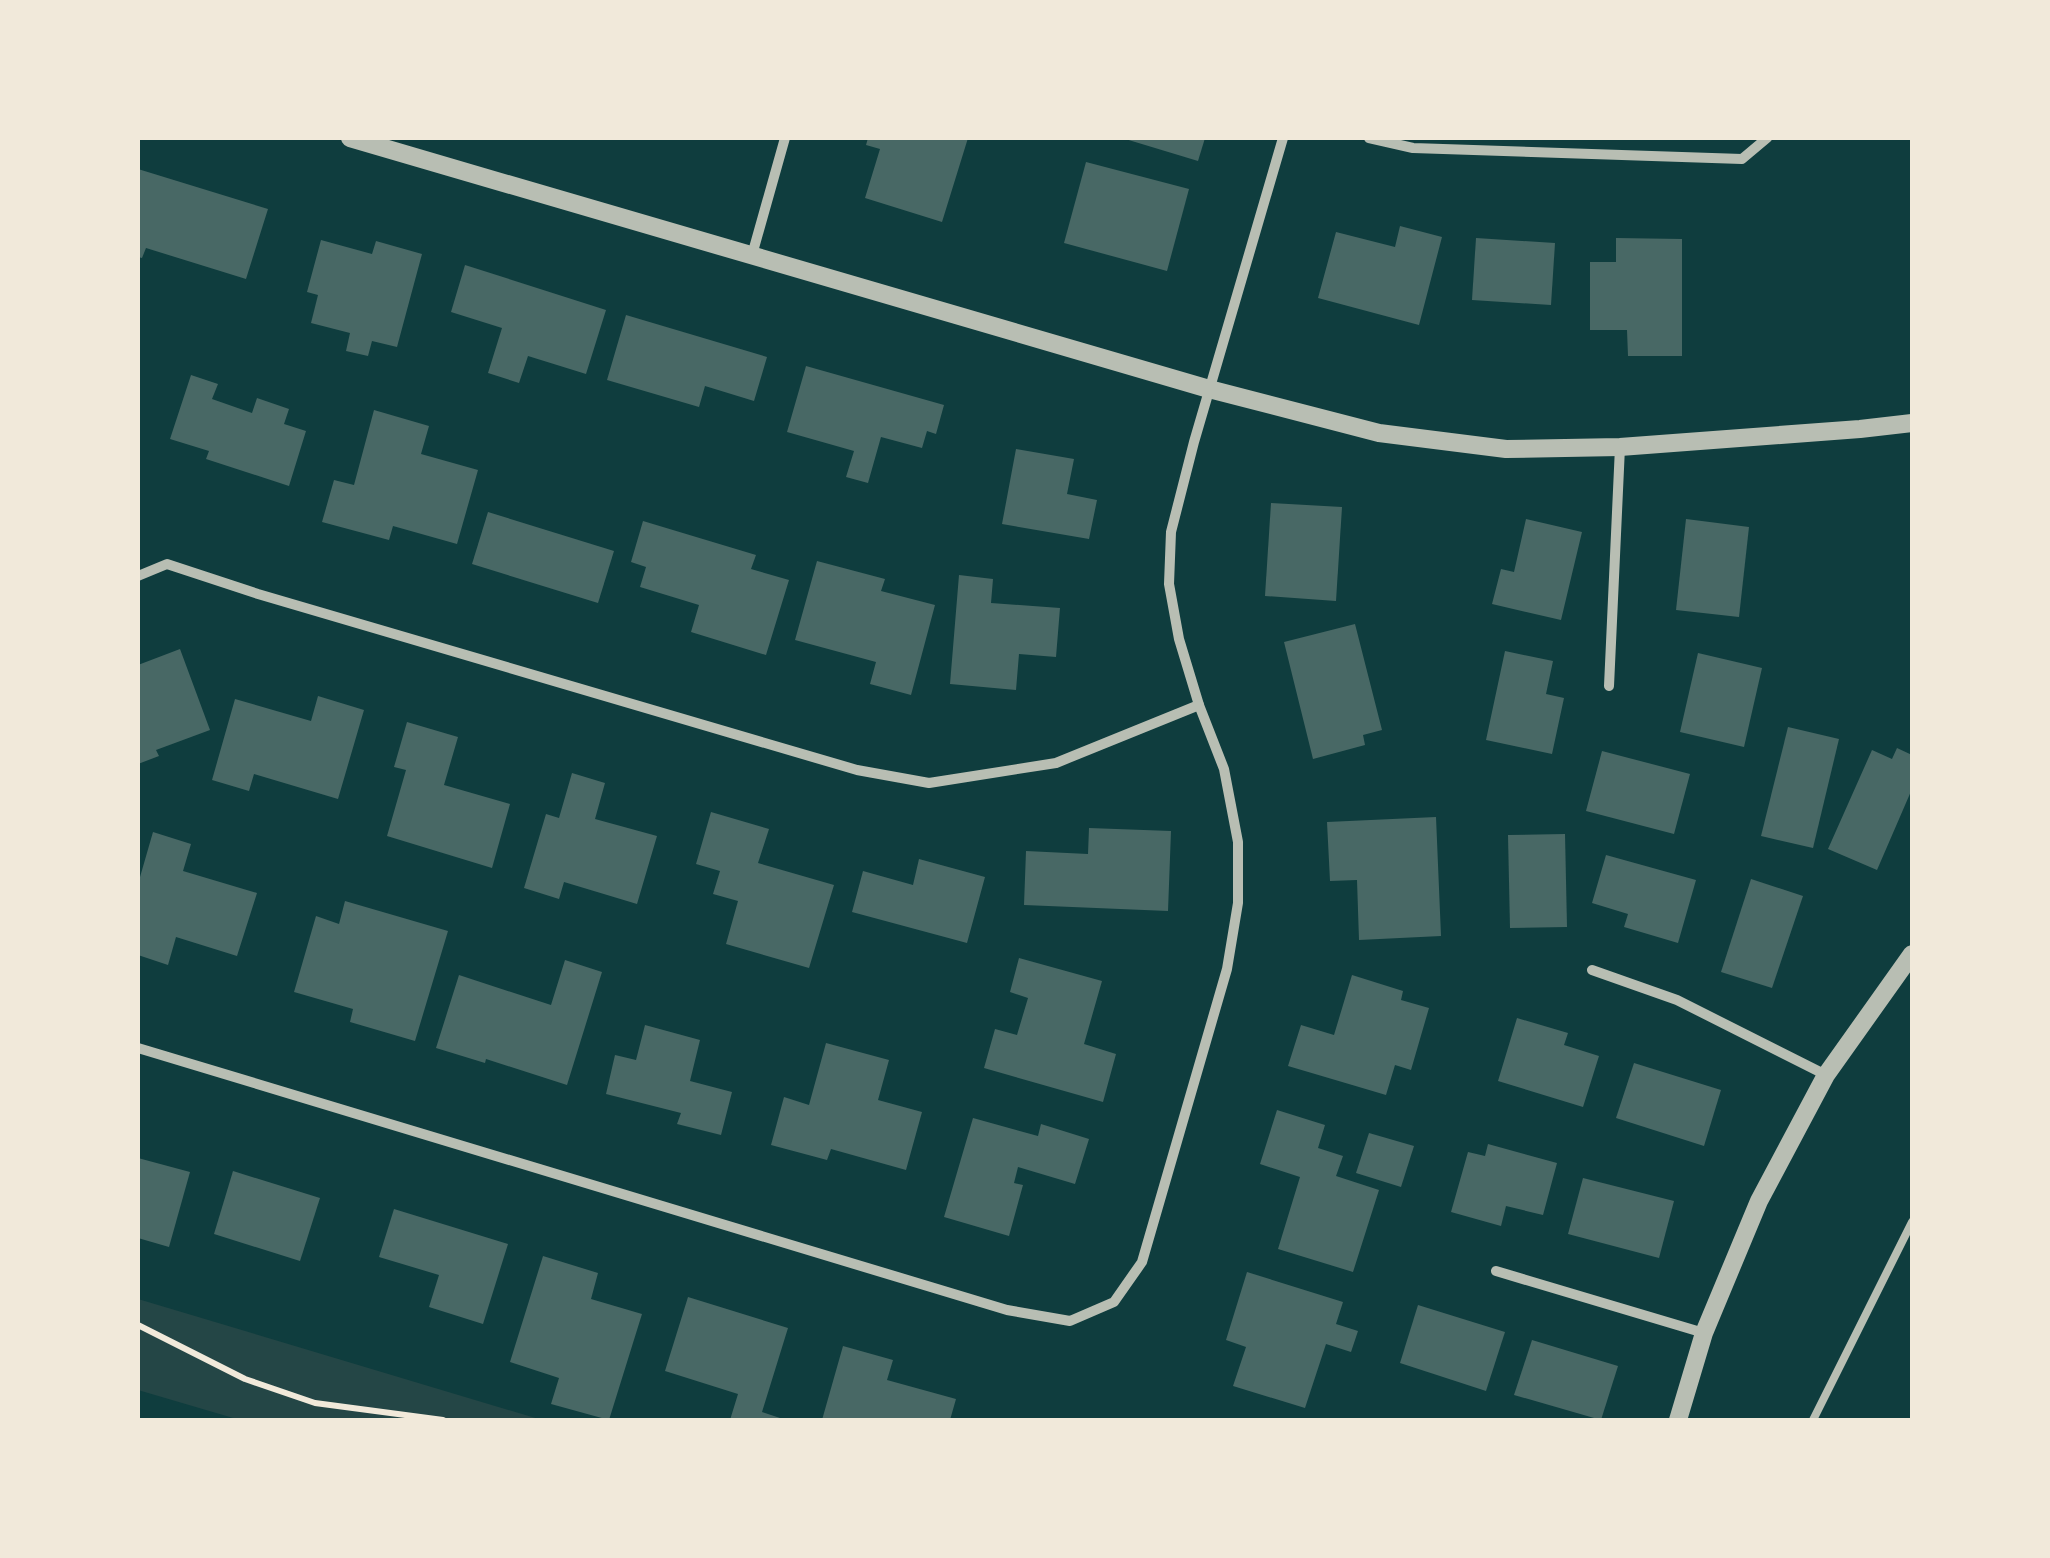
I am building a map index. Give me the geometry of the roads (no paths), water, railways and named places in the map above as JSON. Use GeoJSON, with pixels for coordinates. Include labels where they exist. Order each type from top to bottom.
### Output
{"type":"FeatureCollection","features":[{"type":"Feature","properties":{"kind":"street"},"geometry":{"type":"LineString","coordinates":[[350,138],[1210,388],[1379,433],[1506,449],[1620,448],[1912,423]]}},
{"type":"Feature","properties":{"kind":"street"},"geometry":{"type":"LineString","coordinates":[[752,256],[785,138]]}},
{"type":"Feature","properties":{"kind":"street"},"geometry":{"type":"LineString","coordinates":[[138,1048],[1007,1310],[1070,1321],[1114,1302],[1142,1262],[1227,969],[1238,902],[1238,842],[1224,768],[1198,705],[1178,639],[1169,584],[1171,532],[1283,138]]}},
{"type":"Feature","properties":{"kind":"street"},"geometry":{"type":"LineString","coordinates":[[1369,138],[1413,148],[1742,159],[1767,138]]}},
{"type":"Feature","properties":{"kind":"street"},"geometry":{"type":"LineString","coordinates":[[1609,686],[1620,448]]}},
{"type":"Feature","properties":{"kind":"street"},"geometry":{"type":"LineString","coordinates":[[138,576],[168,564],[857,770],[929,783],[1056,763],[1198,705]]}},
{"type":"Feature","properties":{"kind":"street"},"geometry":{"type":"LineString","coordinates":[[1678,1420],[1704,1333],[1759,1200],[1826,1075],[1912,954]]}},
{"type":"Feature","properties":{"kind":"street"},"geometry":{"type":"LineString","coordinates":[[1592,970],[1677,1000],[1826,1075]]}},
{"type":"Feature","properties":{"kind":"street"},"geometry":{"type":"LineString","coordinates":[[1496,1272],[1704,1333]]}},
{"type":"Feature","properties":{"kind":"lane"},"geometry":{"type":"LineString","coordinates":[[1813,1420],[1912,1222]]}}]}
